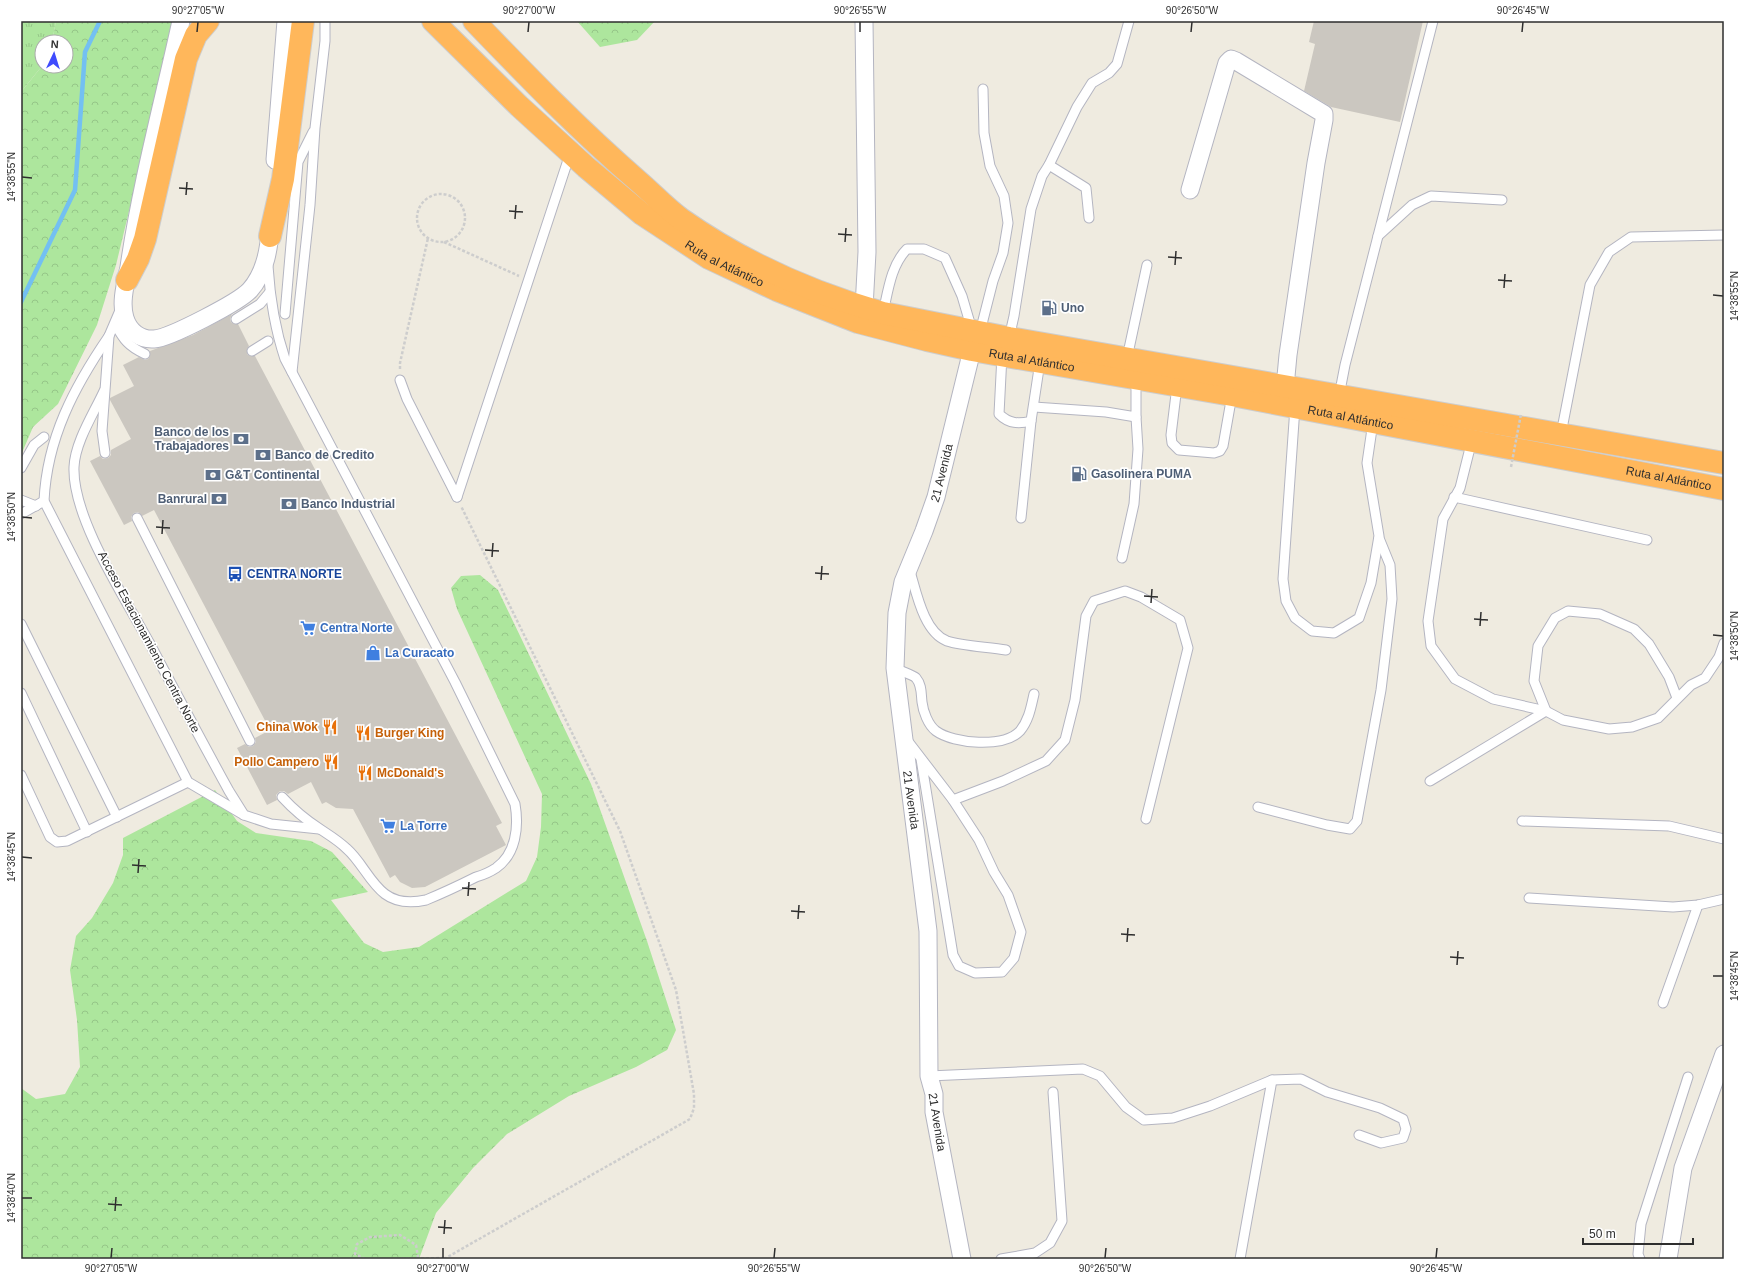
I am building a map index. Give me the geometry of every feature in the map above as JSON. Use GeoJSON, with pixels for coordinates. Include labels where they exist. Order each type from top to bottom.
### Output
{"type":"FeatureCollection","features":[{"type":"Feature","properties":{"kind":"highway"},"geometry":{"type":"LineString","coordinates":[[127,280],[138,259],[145,239],[186,59],[196,35],[208,21]]}},
{"type":"Feature","properties":{"kind":"highway"},"geometry":{"type":"LineString","coordinates":[[268,246],[283,179],[288,128],[303,21]]}},
{"type":"Feature","properties":{"kind":"highway"},"geometry":{"type":"LineString","coordinates":[[426,21],[452,29],[606,164],[638,190],[680,218]]}},
{"type":"Feature","properties":{"kind":"highway","name":"Ruta al Atlántico"},"geometry":{"type":"LineString","coordinates":[[434,21],[452,29],[518,106],[642,214],[709,258],[777,290],[858,322],[927,340],[975,338]]}},
{"type":"Feature","properties":{"kind":"highway","name":"Ruta al Atlántico"},"geometry":{"type":"LineString","coordinates":[[474,21],[595,144],[680,218],[722,244],[781,275],[873,310],[1005,346],[1127,358],[1724,463]]}},
{"type":"Feature","properties":{"kind":"highway","name":"Ruta al Atlántico"},"geometry":{"type":"LineString","coordinates":[[1005,346],[1040,362],[1232,395],[1724,489]]}},
{"type":"Feature","properties":{"kind":"street"},"geometry":{"type":"LineString","coordinates":[[181,21],[137,219],[123,303],[124,317],[130,330],[141,337],[154,339],[170,335],[237,301],[250,290],[261,272],[268,246],[286,21]]}},
{"type":"Feature","properties":{"kind":"street"},"geometry":{"type":"LineString","coordinates":[[864,21],[867,252],[873,310]]}},
{"type":"Feature","properties":{"kind":"street"},"geometry":{"type":"LineString","coordinates":[[1190,190],[1227,63],[1230,59],[1236,61],[1324,114],[1288,356],[1285,387]]}},
{"type":"Feature","properties":{"kind":"street","name":"21 Avenida"},"geometry":{"type":"LineString","coordinates":[[962,1259],[934,1112],[934,1094],[928,1076],[928,931],[902,734],[895,668],[897,613],[903,582],[936,497],[975,338]]}},
{"type":"Feature","properties":{"kind":"street"},"geometry":{"type":"LineString","coordinates":[[1668,1259],[1683,1168],[1724,1054]]}},
{"type":"Feature","properties":{"kind":"lane"},"geometry":{"type":"LineString","coordinates":[[292,373],[310,205],[315,128],[325,41],[325,21]]}},
{"type":"Feature","properties":{"kind":"lane"},"geometry":{"type":"LineString","coordinates":[[1031,421],[1014,423],[1004,420],[999,414],[1005,346],[1014,316],[1031,209],[1042,176],[1050,165],[1077,107],[1092,83],[1109,73],[1117,64],[1129,21]]}},
{"type":"Feature","properties":{"kind":"lane"},"geometry":{"type":"LineString","coordinates":[[1339,396],[1345,365],[1433,21]]}},
{"type":"Feature","properties":{"kind":"lane"},"geometry":{"type":"LineString","coordinates":[[975,338],[1003,253],[1008,223],[1004,196],[990,166],[984,133],[983,89]]}},
{"type":"Feature","properties":{"kind":"lane"},"geometry":{"type":"LineString","coordinates":[[285,314],[298,162],[288,128]]}},
{"type":"Feature","properties":{"kind":"lane"},"geometry":{"type":"LineString","coordinates":[[298,162],[315,128]]}},
{"type":"Feature","properties":{"kind":"lane"},"geometry":{"type":"LineString","coordinates":[[457,497],[571,152]]}},
{"type":"Feature","properties":{"kind":"lane"},"geometry":{"type":"LineString","coordinates":[[1050,165],[1086,188],[1089,218]]}},
{"type":"Feature","properties":{"kind":"lane"},"geometry":{"type":"LineString","coordinates":[[1378,236],[1412,205],[1431,196],[1502,200]]}},
{"type":"Feature","properties":{"kind":"lane"},"geometry":{"type":"LineString","coordinates":[[1561,434],[1590,285],[1609,252],[1631,237],[1724,235]]}},
{"type":"Feature","properties":{"kind":"lane"},"geometry":{"type":"LineString","coordinates":[[268,246],[270,292],[277,335],[292,373],[455,682],[515,804],[517,832],[506,858],[496,868],[426,900],[405,902],[385,894],[348,849],[293,809],[282,797]]}},
{"type":"Feature","properties":{"kind":"lane"},"geometry":{"type":"LineString","coordinates":[[873,310],[890,281],[898,257],[907,249],[924,249],[945,258],[962,296],[975,338]]}},
{"type":"Feature","properties":{"kind":"lane"},"geometry":{"type":"LineString","coordinates":[[1127,358],[1147,265]]}},
{"type":"Feature","properties":{"kind":"lane"},"geometry":{"type":"LineString","coordinates":[[236,319],[260,304],[270,292]]}},
{"type":"Feature","properties":{"kind":"lane"},"geometry":{"type":"LineString","coordinates":[[123,303],[109,336],[90,364],[57,429],[48,464],[44,501],[188,782],[244,815],[271,824],[319,828]]}},
{"type":"Feature","properties":{"kind":"lane"},"geometry":{"type":"LineString","coordinates":[[114,324],[125,342],[145,354]]}},
{"type":"Feature","properties":{"kind":"lane"},"geometry":{"type":"LineString","coordinates":[[105,453],[102,431],[109,336]]}},
{"type":"Feature","properties":{"kind":"lane"},"geometry":{"type":"LineString","coordinates":[[252,351],[268,342]]}},
{"type":"Feature","properties":{"kind":"lane"},"geometry":{"type":"LineString","coordinates":[[1021,518],[1031,421],[1040,362]]}},
{"type":"Feature","properties":{"kind":"lane"},"geometry":{"type":"LineString","coordinates":[[1122,558],[1134,504],[1138,449],[1136,378]]}},
{"type":"Feature","properties":{"kind":"lane"},"geometry":{"type":"LineString","coordinates":[[400,380],[407,399],[457,497]]}},
{"type":"Feature","properties":{"kind":"lane"},"geometry":{"type":"LineString","coordinates":[[1177,386],[1171,436],[1172,443],[1179,450],[1214,453],[1220,451],[1223,446],[1232,395]]}},
{"type":"Feature","properties":{"kind":"lane","name":"Acceso Estacionamiento Centra Norte"},"geometry":{"type":"LineString","coordinates":[[104,391],[78,446],[74,466],[75,486],[80,507],[104,559],[229,791],[244,815]]}},
{"type":"Feature","properties":{"kind":"lane"},"geometry":{"type":"LineString","coordinates":[[1034,407],[1106,412],[1136,417]]}},
{"type":"Feature","properties":{"kind":"lane"},"geometry":{"type":"LineString","coordinates":[[1295,407],[1283,578],[1286,601],[1295,618],[1312,631],[1334,633],[1359,618],[1371,583],[1379,536]]}},
{"type":"Feature","properties":{"kind":"lane"},"geometry":{"type":"LineString","coordinates":[[1258,806],[1327,825],[1350,829],[1357,821],[1361,807],[1381,690],[1392,599],[1390,565],[1379,536],[1367,463],[1372,422]]}},
{"type":"Feature","properties":{"kind":"lane"},"geometry":{"type":"LineString","coordinates":[[21,468],[34,445],[44,437]]}},
{"type":"Feature","properties":{"kind":"lane"},"geometry":{"type":"LineString","coordinates":[[1472,440],[1464,478],[1442,519],[1428,621],[1432,646],[1455,679],[1493,699],[1546,711],[1563,720],[1609,729],[1632,727],[1658,718],[1691,685],[1705,678],[1719,657],[1724,643]]}},
{"type":"Feature","properties":{"kind":"lane"},"geometry":{"type":"LineString","coordinates":[[1454,497],[1647,540]]}},
{"type":"Feature","properties":{"kind":"lane"},"geometry":{"type":"LineString","coordinates":[[21,500],[36,506]]}},
{"type":"Feature","properties":{"kind":"lane"},"geometry":{"type":"LineString","coordinates":[[21,514],[44,501]]}},
{"type":"Feature","properties":{"kind":"lane"},"geometry":{"type":"LineString","coordinates":[[137,518],[250,741]]}},
{"type":"Feature","properties":{"kind":"lane"},"geometry":{"type":"LineString","coordinates":[[909,567],[925,617],[933,631],[946,640],[1006,650]]}},
{"type":"Feature","properties":{"kind":"lane"},"geometry":{"type":"LineString","coordinates":[[953,800],[1003,781],[1046,760],[1065,740],[1075,700],[1086,616],[1094,600],[1125,591],[1141,597],[1180,620],[1188,648],[1146,819]]}},
{"type":"Feature","properties":{"kind":"lane"},"geometry":{"type":"LineString","coordinates":[[1546,711],[1534,680],[1538,646],[1555,618],[1568,611],[1600,614],[1634,629],[1649,644],[1669,678],[1677,698]]}},
{"type":"Feature","properties":{"kind":"lane"},"geometry":{"type":"LineString","coordinates":[[21,624],[117,817]]}},
{"type":"Feature","properties":{"kind":"lane"},"geometry":{"type":"LineString","coordinates":[[895,668],[916,678],[921,686],[922,703],[927,719],[936,731],[956,740],[978,742],[1003,740],[1019,731],[1030,713],[1034,694]]}},
{"type":"Feature","properties":{"kind":"lane"},"geometry":{"type":"LineString","coordinates":[[21,693],[87,832]]}},
{"type":"Feature","properties":{"kind":"lane"},"geometry":{"type":"LineString","coordinates":[[1430,781],[1546,711]]}},
{"type":"Feature","properties":{"kind":"lane"},"geometry":{"type":"LineString","coordinates":[[902,734],[953,800],[979,840],[994,872],[1008,895],[1021,932],[1014,958],[1002,972],[975,973],[959,966],[954,955],[921,759]]}},
{"type":"Feature","properties":{"kind":"lane"},"geometry":{"type":"LineString","coordinates":[[21,775],[50,837],[57,842],[67,841],[87,832],[188,782]]}},
{"type":"Feature","properties":{"kind":"lane"},"geometry":{"type":"LineString","coordinates":[[1522,820],[1669,826],[1724,839]]}},
{"type":"Feature","properties":{"kind":"lane"},"geometry":{"type":"LineString","coordinates":[[1529,898],[1673,907],[1698,905],[1724,899]]}},
{"type":"Feature","properties":{"kind":"lane"},"geometry":{"type":"LineString","coordinates":[[1663,1003],[1698,905]]}},
{"type":"Feature","properties":{"kind":"lane"},"geometry":{"type":"LineString","coordinates":[[928,1076],[1083,1069],[1100,1076],[1116,1093],[1126,1107],[1144,1120],[1173,1118],[1210,1106],[1272,1080],[1301,1079],[1327,1092],[1380,1108],[1403,1119],[1406,1129],[1403,1138],[1381,1143],[1359,1135]]}},
{"type":"Feature","properties":{"kind":"lane"},"geometry":{"type":"LineString","coordinates":[[1640,1259],[1638,1254],[1641,1224],[1688,1077]]}},
{"type":"Feature","properties":{"kind":"lane"},"geometry":{"type":"LineString","coordinates":[[1240,1259],[1272,1080]]}},
{"type":"Feature","properties":{"kind":"lane"},"geometry":{"type":"LineString","coordinates":[[1001,1259],[1035,1253],[1050,1243],[1062,1221],[1053,1092]]}},
{"type":"Feature","properties":{"kind":"path"},"geometry":{"type":"LineString","coordinates":[[433,196],[448,196],[454,199],[464,212],[465,220],[463,228],[458,235],[451,240],[436,242],[428,238],[422,234],[418,227],[418,212],[421,205],[433,196]]}},
{"type":"Feature","properties":{"kind":"path"},"geometry":{"type":"LineString","coordinates":[[400,380],[400,363],[428,238]]}},
{"type":"Feature","properties":{"kind":"path"},"geometry":{"type":"LineString","coordinates":[[444,242],[528,280]]}},
{"type":"Feature","properties":{"kind":"path"},"geometry":{"type":"LineString","coordinates":[[1512,467],[1521,414]]}},
{"type":"Feature","properties":{"kind":"path"},"geometry":{"type":"LineString","coordinates":[[396,1259],[418,1257],[444,1258],[690,1119],[694,1108],[694,1094],[676,990],[620,831],[457,497]]}},
{"type":"Feature","properties":{"kind":"path"},"geometry":{"type":"LineString","coordinates":[[365,1259],[356,1254],[357,1244],[370,1237],[400,1235],[416,1245],[418,1257]]}},
{"type":"Feature","properties":{"kind":"green space"},"geometry":{"type":"Polygon","coordinates":[[[21,21],[56,21],[54,34],[34,34],[34,74],[36,74],[21,92],[21,21]]]}},
{"type":"Feature","properties":{"kind":"green space"},"geometry":{"type":"Polygon","coordinates":[[[56,21],[175,21],[116,265],[97,325],[58,404],[33,427],[21,455],[21,92],[36,74],[74,74],[74,34],[54,34],[56,21]]]}},
{"type":"Feature","properties":{"kind":"green space"},"geometry":{"type":"Polygon","coordinates":[[[577,21],[655,21],[637,40],[600,47],[577,21]]]}},
{"type":"Feature","properties":{"kind":"green space"},"geometry":{"type":"Polygon","coordinates":[[[480,575],[498,590],[591,784],[647,941],[676,1030],[667,1050],[636,1067],[569,1096],[507,1134],[473,1168],[436,1213],[419,1259],[21,1259],[21,1088],[36,1099],[65,1094],[80,1067],[77,1020],[70,970],[76,936],[92,918],[113,883],[123,855],[123,838],[215,790],[237,821],[256,833],[311,841],[332,852],[368,892],[331,900],[364,943],[383,952],[419,947],[526,881],[537,857],[541,827],[542,794],[457,609],[451,588],[461,576],[480,575]]]}},
{"type":"Feature","properties":{"kind":"building"},"geometry":{"type":"Polygon","coordinates":[[[1314,21],[1423,21],[1400,122],[1331,107],[1304,91],[1315,44],[1309,42],[1314,21]]]}},
{"type":"Feature","properties":{"kind":"building","name":"Centra Norte"},"geometry":{"type":"Polygon","coordinates":[[[232,314],[230,319],[231,322],[238,324],[249,346],[247,349],[247,354],[250,356],[255,356],[502,823],[496,826],[506,845],[425,887],[412,888],[400,882],[395,875],[390,878],[353,809],[336,808],[326,802],[322,804],[311,782],[288,794],[284,791],[280,791],[276,795],[277,800],[267,805],[237,748],[245,744],[249,747],[253,746],[256,742],[255,738],[270,730],[154,510],[142,516],[138,512],[134,513],[131,517],[132,521],[124,525],[90,461],[100,456],[103,459],[108,458],[111,455],[111,450],[131,439],[110,400],[110,398],[134,386],[123,365],[139,357],[145,360],[148,359],[150,356],[150,351],[193,335],[232,314]]]}},
{"type":"Feature","properties":{"kind":"waterway"},"geometry":{"type":"LineString","coordinates":[[21,302],[75,190],[85,52],[100,21]]}},
{"type":"Feature","properties":{"kind":"place","name":"Uno"},"geometry":{"type":"Point","coordinates":[1049,308]}},
{"type":"Feature","properties":{"kind":"place","name":"Banco de los Trabajadores"},"geometry":{"type":"Point","coordinates":[241,439]}},
{"type":"Feature","properties":{"kind":"place","name":"Banco de Credito"},"geometry":{"type":"Point","coordinates":[263,455]}},
{"type":"Feature","properties":{"kind":"place","name":"Gasolinera PUMA"},"geometry":{"type":"Point","coordinates":[1079,474]}},
{"type":"Feature","properties":{"kind":"place","name":"G&T Continental"},"geometry":{"type":"Point","coordinates":[213,475]}},
{"type":"Feature","properties":{"kind":"place","name":"Banrural"},"geometry":{"type":"Point","coordinates":[219,499]}},
{"type":"Feature","properties":{"kind":"place","name":"Banco Industrial"},"geometry":{"type":"Point","coordinates":[289,504]}},
{"type":"Feature","properties":{"kind":"place","name":"CENTRA NORTE"},"geometry":{"type":"Point","coordinates":[235,574]}},
{"type":"Feature","properties":{"kind":"place","name":"Centra Norte"},"geometry":{"type":"Point","coordinates":[308,628]}},
{"type":"Feature","properties":{"kind":"place","name":"La Curacato"},"geometry":{"type":"Point","coordinates":[373,653]}},
{"type":"Feature","properties":{"kind":"place","name":"China Wok"},"geometry":{"type":"Point","coordinates":[330,727]}},
{"type":"Feature","properties":{"kind":"place","name":"Burger King"},"geometry":{"type":"Point","coordinates":[363,733]}},
{"type":"Feature","properties":{"kind":"place","name":"Pollo Campero"},"geometry":{"type":"Point","coordinates":[331,762]}},
{"type":"Feature","properties":{"kind":"place","name":"McDonald's"},"geometry":{"type":"Point","coordinates":[365,773]}},
{"type":"Feature","properties":{"kind":"place","name":"La Torre"},"geometry":{"type":"Point","coordinates":[388,826]}}]}
